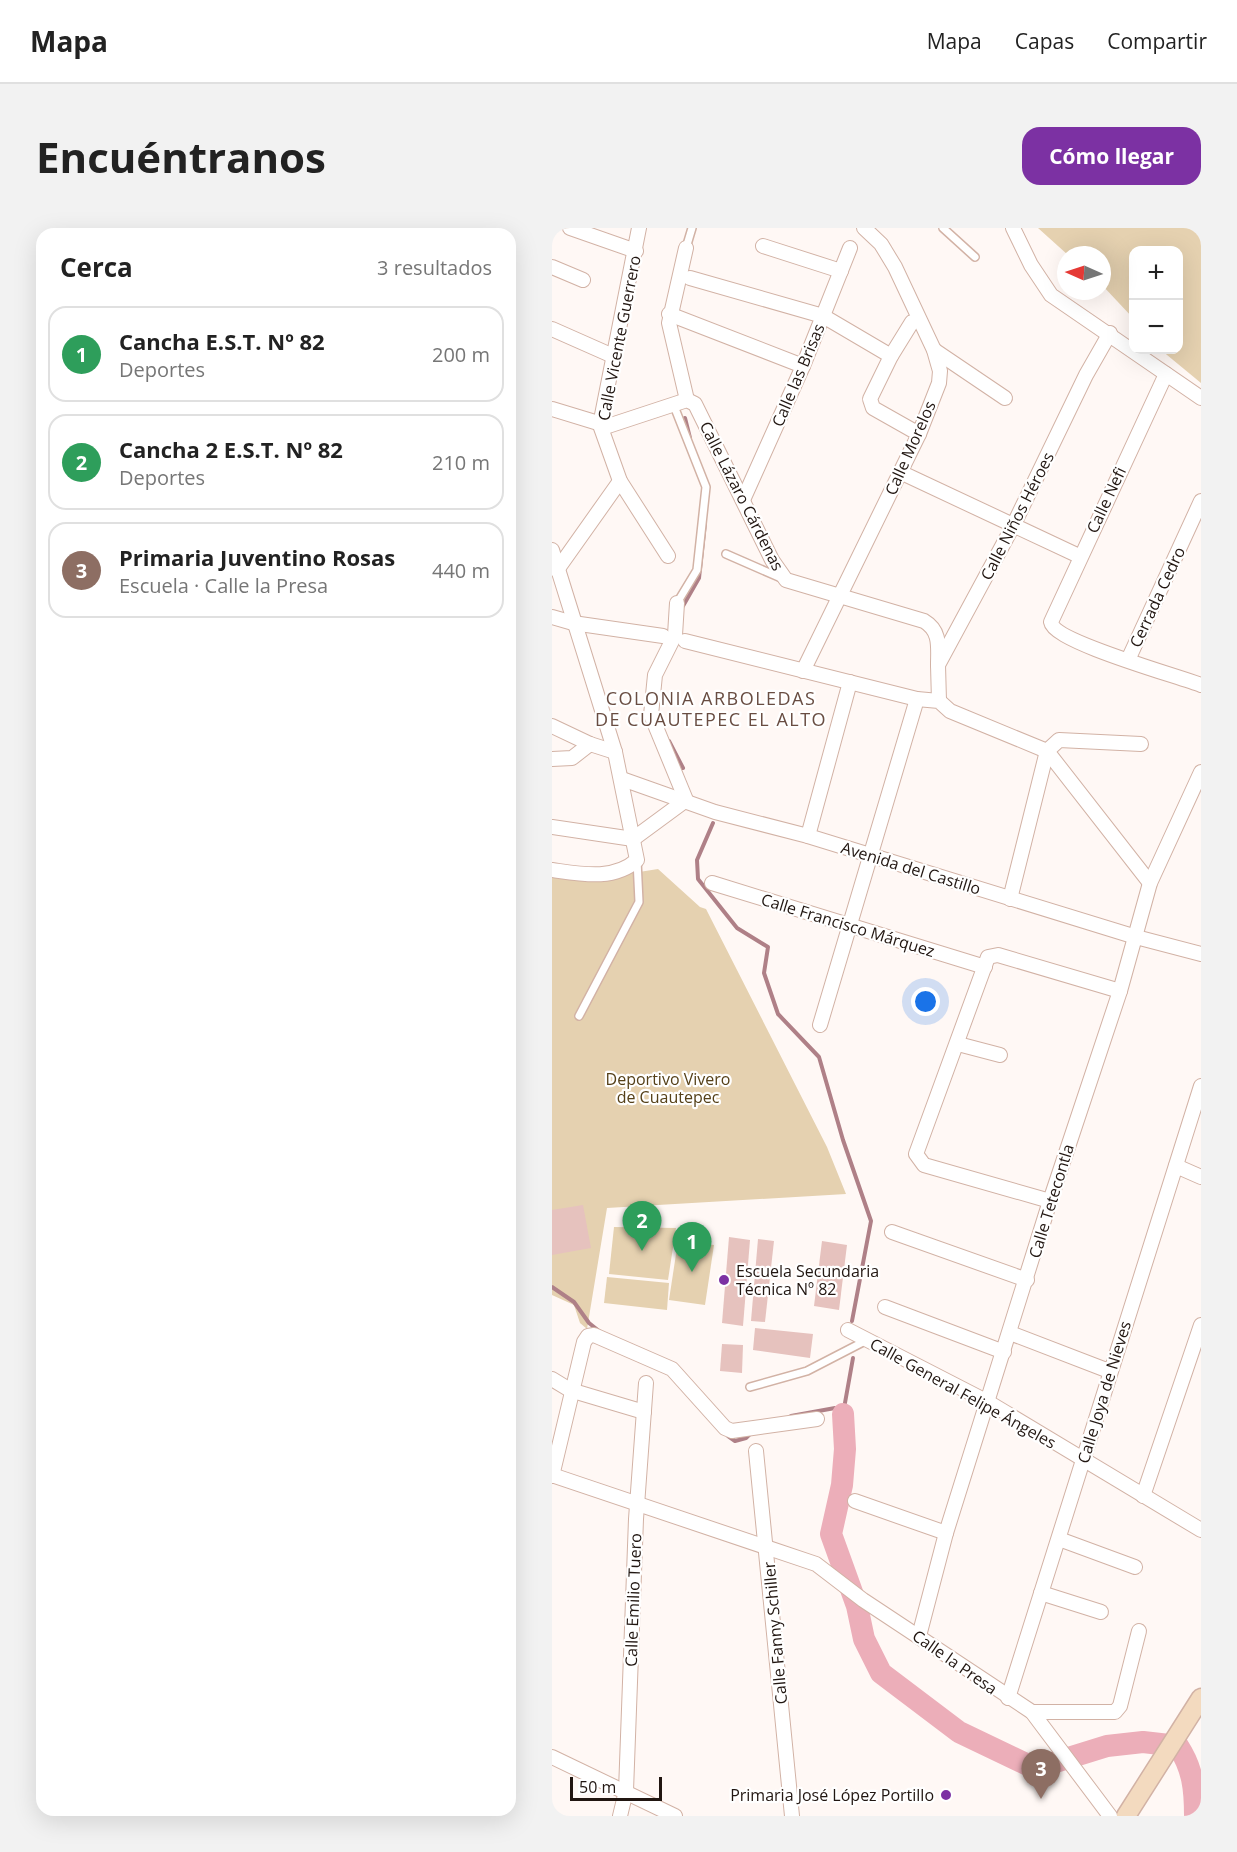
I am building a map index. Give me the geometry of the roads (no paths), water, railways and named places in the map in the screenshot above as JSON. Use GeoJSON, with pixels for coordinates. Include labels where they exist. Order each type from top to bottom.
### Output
{"type":"FeatureCollection","features":[{"type":"Feature","properties":{"kind":"street"},"geometry":{"type":"LineString","coordinates":[[570,228],[636,251]]}},
{"type":"Feature","properties":{"kind":"street","name":"Calle Vicente Guerrero"},"geometry":{"type":"LineString","coordinates":[[639,228],[600,424],[620,481],[668,556]]}},
{"type":"Feature","properties":{"kind":"street","name":"Calle Morelos"},"geometry":{"type":"LineString","coordinates":[[803,671],[919,434],[939,383],[940,371],[934,350],[895,267],[881,244],[864,228]]}},
{"type":"Feature","properties":{"kind":"street"},"geometry":{"type":"LineString","coordinates":[[1013,228],[1031,265],[1052,295],[1201,398]]}},
{"type":"Feature","properties":{"kind":"street"},"geometry":{"type":"LineString","coordinates":[[763,246],[841,271]]}},
{"type":"Feature","properties":{"kind":"street"},"geometry":{"type":"LineString","coordinates":[[552,409],[600,424],[615,425],[680,403],[669,314],[686,248]]}},
{"type":"Feature","properties":{"kind":"street","name":"Calle las Brisas"},"geometry":{"type":"LineString","coordinates":[[743,500],[803,366],[850,248]]}},
{"type":"Feature","properties":{"kind":"street"},"geometry":{"type":"LineString","coordinates":[[552,267],[583,280]]}},
{"type":"Feature","properties":{"kind":"street"},"geometry":{"type":"LineString","coordinates":[[690,278],[823,316],[891,356]]}},
{"type":"Feature","properties":{"kind":"street"},"geometry":{"type":"LineString","coordinates":[[669,314],[803,366]]}},
{"type":"Feature","properties":{"kind":"street"},"geometry":{"type":"LineString","coordinates":[[912,322],[891,356],[870,399],[870,404],[919,434]]}},
{"type":"Feature","properties":{"kind":"street"},"geometry":{"type":"LineString","coordinates":[[552,329],[613,356]]}},
{"type":"Feature","properties":{"kind":"street","name":"Calle Niños Héroes"},"geometry":{"type":"LineString","coordinates":[[939,702],[938,665],[1013,526],[1086,375],[1110,333]]}},
{"type":"Feature","properties":{"kind":"street"},"geometry":{"type":"LineString","coordinates":[[934,350],[1005,398]]}},
{"type":"Feature","properties":{"kind":"street","name":"Calle Nefi"},"geometry":{"type":"LineString","coordinates":[[1128,660],[1084,644],[1052,627],[1051,622],[1079,556],[1166,374]]}},
{"type":"Feature","properties":{"kind":"street","name":"Calle Lázaro Cárdenas"},"geometry":{"type":"LineString","coordinates":[[680,403],[695,404],[772,560],[786,580],[924,621],[932,626],[937,634],[938,665]]}},
{"type":"Feature","properties":{"kind":"street"},"geometry":{"type":"LineString","coordinates":[[900,472],[1079,556]]}},
{"type":"Feature","properties":{"kind":"street"},"geometry":{"type":"LineString","coordinates":[[557,570],[620,481]]}},
{"type":"Feature","properties":{"kind":"street","name":"Cerrada Cedro"},"geometry":{"type":"LineString","coordinates":[[1128,660],[1201,501]]}},
{"type":"Feature","properties":{"kind":"street"},"geometry":{"type":"LineString","coordinates":[[552,550],[615,752],[637,860],[627,869],[615,873],[552,870]]}},
{"type":"Feature","properties":{"kind":"street"},"geometry":{"type":"LineString","coordinates":[[552,827],[633,839],[686,800],[651,715],[655,675],[675,635],[677,603]]}},
{"type":"Feature","properties":{"kind":"street"},"geometry":{"type":"LineString","coordinates":[[552,617],[573,623],[663,636]]}},
{"type":"Feature","properties":{"kind":"street"},"geometry":{"type":"LineString","coordinates":[[685,641],[917,699],[939,702],[950,711],[1047,751],[1150,883]]}},
{"type":"Feature","properties":{"kind":"street"},"geometry":{"type":"LineString","coordinates":[[1128,660],[1201,685]]}},
{"type":"Feature","properties":{"kind":"street"},"geometry":{"type":"LineString","coordinates":[[808,836],[850,682]]}},
{"type":"Feature","properties":{"kind":"street"},"geometry":{"type":"LineString","coordinates":[[820,1024],[917,699]]}},
{"type":"Feature","properties":{"kind":"street"},"geometry":{"type":"LineString","coordinates":[[552,726],[590,744],[615,752]]}},
{"type":"Feature","properties":{"kind":"street"},"geometry":{"type":"LineString","coordinates":[[1010,899],[1047,751],[1059,740],[1141,744]]}},
{"type":"Feature","properties":{"kind":"street"},"geometry":{"type":"LineString","coordinates":[[552,759],[572,758],[590,744]]}},
{"type":"Feature","properties":{"kind":"street","name":"Calle Tetecontla"},"geometry":{"type":"LineString","coordinates":[[919,1636],[946,1533],[1050,1201],[1120,991],[1150,883],[1201,772]]}},
{"type":"Feature","properties":{"kind":"street","name":"Avenida del Castillo"},"geometry":{"type":"LineString","coordinates":[[622,779],[715,812],[808,836],[1136,937],[1201,954]]}},
{"type":"Feature","properties":{"kind":"street","name":"Calle Francisco Márquez"},"geometry":{"type":"LineString","coordinates":[[712,883],[985,967]]}},
{"type":"Feature","properties":{"kind":"street"},"geometry":{"type":"LineString","coordinates":[[1050,1201],[924,1165],[918,1160],[916,1154],[988,957],[993,954],[1120,991]]}},
{"type":"Feature","properties":{"kind":"street"},"geometry":{"type":"LineString","coordinates":[[958,1044],[1000,1055]]}},
{"type":"Feature","properties":{"kind":"street","name":"Calle Joya de Nieves"},"geometry":{"type":"LineString","coordinates":[[1008,1698],[1084,1459],[1109,1371],[1201,1086]]}},
{"type":"Feature","properties":{"kind":"street"},"geometry":{"type":"LineString","coordinates":[[1176,1166],[1201,1177]]}},
{"type":"Feature","properties":{"kind":"street"},"geometry":{"type":"LineString","coordinates":[[892,1232],[1027,1280]]}},
{"type":"Feature","properties":{"kind":"street"},"geometry":{"type":"LineString","coordinates":[[885,1307],[1004,1352]]}},
{"type":"Feature","properties":{"kind":"street"},"geometry":{"type":"LineString","coordinates":[[1143,1496],[1201,1325]]}},
{"type":"Feature","properties":{"kind":"street","name":"Calle General Felipe Ángeles"},"geometry":{"type":"LineString","coordinates":[[848,1330],[988,1402],[1201,1530]]}},
{"type":"Feature","properties":{"kind":"street"},"geometry":{"type":"LineString","coordinates":[[1010,1333],[1109,1371]]}},
{"type":"Feature","properties":{"kind":"street"},"geometry":{"type":"LineString","coordinates":[[552,1475],[570,1390],[584,1342],[588,1336],[594,1335],[666,1365],[725,1428],[737,1432],[760,1426],[817,1419]]}},
{"type":"Feature","properties":{"kind":"street"},"geometry":{"type":"LineString","coordinates":[[552,1379],[570,1390],[644,1412]]}},
{"type":"Feature","properties":{"kind":"street","name":"Calle Emilio Tuero"},"geometry":{"type":"LineString","coordinates":[[620,1816],[626,1791],[637,1506],[646,1383]]}},
{"type":"Feature","properties":{"kind":"street","name":"Calle Fanny Schiller"},"geometry":{"type":"LineString","coordinates":[[756,1451],[792,1816]]}},
{"type":"Feature","properties":{"kind":"street","name":"Calle la Presa"},"geometry":{"type":"LineString","coordinates":[[552,1475],[825,1570],[863,1600],[1036,1717],[1071,1767],[1110,1816]]}},
{"type":"Feature","properties":{"kind":"street"},"geometry":{"type":"LineString","coordinates":[[855,1501],[946,1533]]}},
{"type":"Feature","properties":{"kind":"street"},"geometry":{"type":"LineString","coordinates":[[1059,1539],[1135,1567]]}},
{"type":"Feature","properties":{"kind":"street"},"geometry":{"type":"LineString","coordinates":[[1041,1593],[1101,1612]]}},
{"type":"Feature","properties":{"kind":"street"},"geometry":{"type":"LineString","coordinates":[[1036,1717],[1115,1712],[1120,1706],[1139,1631]]}},
{"type":"Feature","properties":{"kind":"street"},"geometry":{"type":"LineString","coordinates":[[1126,1816],[1198,1707]]}},
{"type":"Feature","properties":{"kind":"street"},"geometry":{"type":"LineString","coordinates":[[552,1757],[675,1816]]}},
{"type":"Feature","properties":{"kind":"lane"},"geometry":{"type":"LineString","coordinates":[[686,248],[693,228]]}},
{"type":"Feature","properties":{"kind":"lane"},"geometry":{"type":"LineString","coordinates":[[943,228],[975,257]]}},
{"type":"Feature","properties":{"kind":"lane"},"geometry":{"type":"LineString","coordinates":[[677,603],[697,570],[706,487],[680,403]]}},
{"type":"Feature","properties":{"kind":"lane"},"geometry":{"type":"LineString","coordinates":[[726,554],[786,580]]}},
{"type":"Feature","properties":{"kind":"lane"},"geometry":{"type":"LineString","coordinates":[[579,1016],[639,902],[637,860]]}},
{"type":"Feature","properties":{"kind":"lane"},"geometry":{"type":"LineString","coordinates":[[750,1387],[807,1371],[867,1340]]}},
{"type":"Feature","properties":{"kind":"waterway"},"geometry":{"type":"LineString","coordinates":[[685,418],[690,438]]}},
{"type":"Feature","properties":{"kind":"waterway"},"geometry":{"type":"LineString","coordinates":[[683,606],[699,578],[705,523]]}},
{"type":"Feature","properties":{"kind":"waterway"},"geometry":{"type":"LineString","coordinates":[[669,741],[683,768]]}},
{"type":"Feature","properties":{"kind":"waterway"},"geometry":{"type":"LineString","coordinates":[[713,823],[697,860],[698,879],[737,928],[768,947],[764,973],[778,1014],[819,1057],[843,1140],[871,1221],[852,1321]]}},
{"type":"Feature","properties":{"kind":"waterway"},"geometry":{"type":"LineString","coordinates":[[552,1287],[574,1302],[589,1323],[599,1331]]}},
{"type":"Feature","properties":{"kind":"waterway"},"geometry":{"type":"LineString","coordinates":[[791,1416],[835,1408],[843,1414],[853,1358]]}},
{"type":"Feature","properties":{"kind":"waterway"},"geometry":{"type":"LineString","coordinates":[[843,1414],[845,1449],[842,1485],[831,1534],[857,1606],[864,1639],[881,1673],[959,1732],[1028,1765],[1049,1764],[1107,1746],[1143,1742],[1178,1746],[1187,1763],[1192,1780],[1195,1816]]}},
{"type":"Feature","properties":{"kind":"waterway"},"geometry":{"type":"LineString","coordinates":[[728,1436],[735,1441],[746,1438],[750,1434]]}},
{"type":"Feature","properties":{"kind":"place","name":"Cancha 2 E.S.T. Nº 82"},"geometry":{"type":"Point","coordinates":[642,1251]}},
{"type":"Feature","properties":{"kind":"place","name":"Cancha E.S.T. Nº 82"},"geometry":{"type":"Point","coordinates":[692,1272]}},
{"type":"Feature","properties":{"kind":"place","name":"Escuela Secundaria Técnica Nº 82"},"geometry":{"type":"Point","coordinates":[724,1280]}},
{"type":"Feature","properties":{"kind":"place","name":"Primaria José López Portillo"},"geometry":{"type":"Point","coordinates":[946,1795]}},
{"type":"Feature","properties":{"kind":"place","name":"Primaria Juventino Rosas"},"geometry":{"type":"Point","coordinates":[1041,1799]}},
{"type":"Feature","properties":{"kind":"district","name":"COLONIA ARBOLEDAS DE CUAUTEPEC EL ALTO"},"geometry":{"type":"Point","coordinates":[711,709]}},
{"type":"Feature","properties":{"kind":"park label","name":"Deportivo Vivero de Cuautepec"},"geometry":{"type":"Point","coordinates":[668,1088]}}]}
